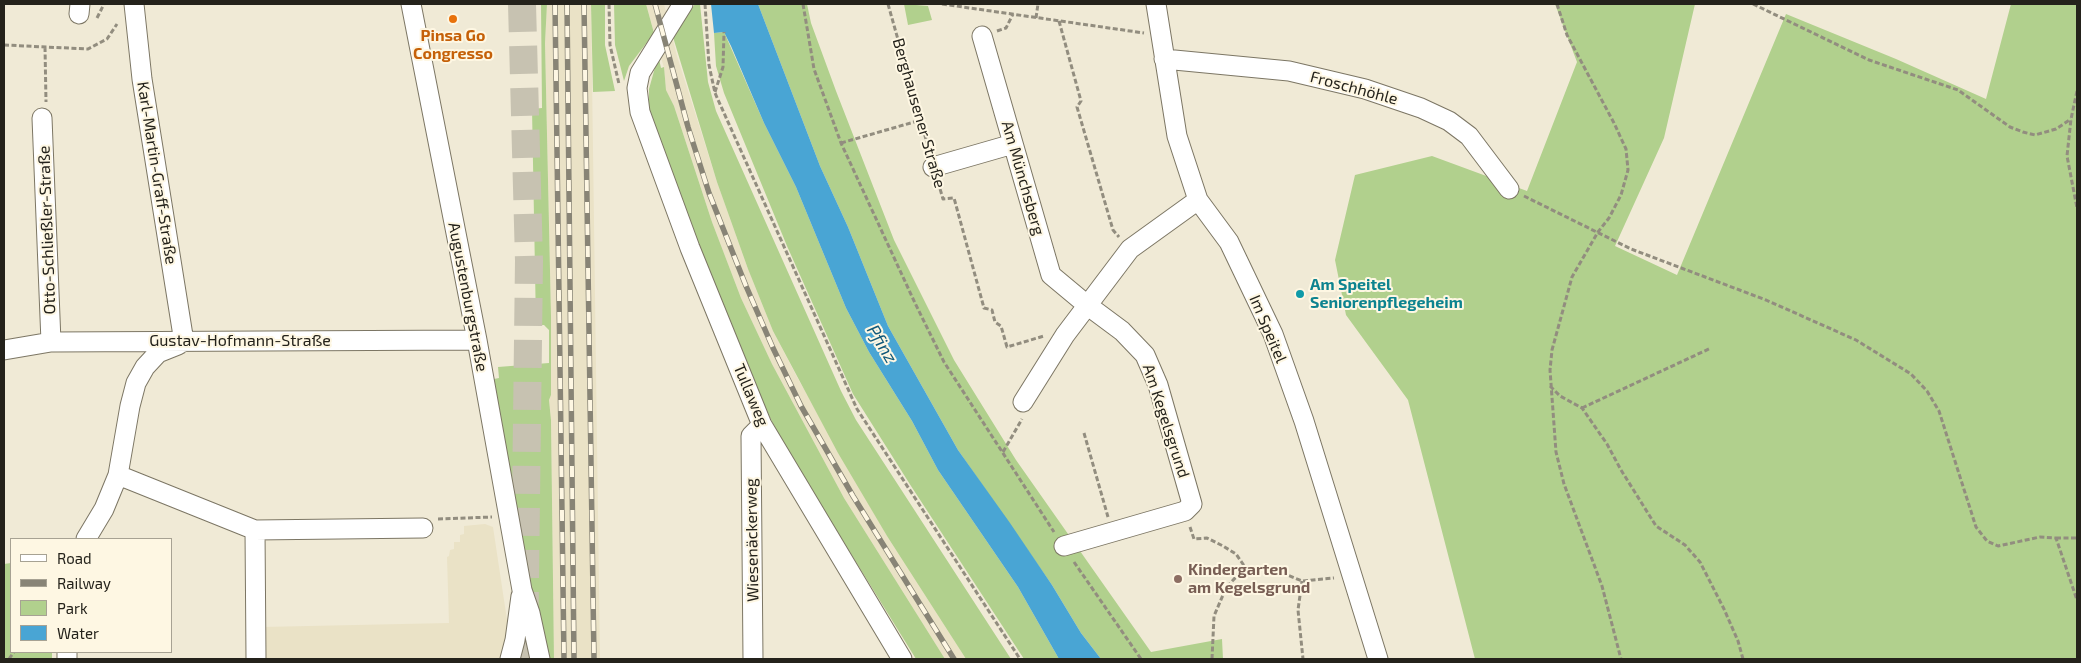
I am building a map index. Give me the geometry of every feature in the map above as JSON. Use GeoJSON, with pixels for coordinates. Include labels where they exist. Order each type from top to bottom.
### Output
{"type":"FeatureCollection","features":[{"type":"Feature","properties":{"kind":"street","name":"Karl-Martin-Graff-Straße"},"geometry":{"type":"LineString","coordinates":[[134,4],[142,79],[184,342]]}},
{"type":"Feature","properties":{"kind":"street","name":"Augustenburgstraße"},"geometry":{"type":"LineString","coordinates":[[411,4],[477,340],[522,590],[530,613],[540,659]]}},
{"type":"Feature","properties":{"kind":"street","name":"Tullaweg"},"geometry":{"type":"LineString","coordinates":[[683,4],[640,73],[638,88],[640,112],[690,248],[762,425],[902,659]]}},
{"type":"Feature","properties":{"kind":"street","name":"Im Speitel"},"geometry":{"type":"LineString","coordinates":[[1156,4],[1178,136],[1198,200],[1229,242],[1273,334],[1304,421],[1378,659]]}},
{"type":"Feature","properties":{"kind":"street","name":"Am Münchsberg"},"geometry":{"type":"LineString","coordinates":[[982,36],[1051,275],[1087,305]]}},
{"type":"Feature","properties":{"kind":"street","name":"Froschhöhle"},"geometry":{"type":"LineString","coordinates":[[1164,59],[1289,71],[1365,89],[1421,108],[1449,121],[1469,136],[1510,189]]}},
{"type":"Feature","properties":{"kind":"street","name":"Otto-Schließler-Straße"},"geometry":{"type":"LineString","coordinates":[[42,118],[51,342]]}},
{"type":"Feature","properties":{"kind":"street"},"geometry":{"type":"LineString","coordinates":[[934,167],[1013,144]]}},
{"type":"Feature","properties":{"kind":"street"},"geometry":{"type":"LineString","coordinates":[[1023,402],[1065,335],[1130,249],[1198,200]]}},
{"type":"Feature","properties":{"kind":"street","name":"Am Kegelsgrund"},"geometry":{"type":"LineString","coordinates":[[1087,305],[1122,331],[1145,355],[1158,385],[1188,507]]}},
{"type":"Feature","properties":{"kind":"street","name":"Gustav-Hofmann-Straße"},"geometry":{"type":"LineString","coordinates":[[4,350],[51,342],[477,340]]}},
{"type":"Feature","properties":{"kind":"street"},"geometry":{"type":"LineString","coordinates":[[87,538],[104,510],[118,475],[136,383],[145,367],[158,353],[184,342]]}},
{"type":"Feature","properties":{"kind":"street","name":"Wiesenäckerweg"},"geometry":{"type":"LineString","coordinates":[[753,659],[752,436],[762,425]]}},
{"type":"Feature","properties":{"kind":"street"},"geometry":{"type":"LineString","coordinates":[[118,475],[255,530],[423,528]]}},
{"type":"Feature","properties":{"kind":"street"},"geometry":{"type":"LineString","coordinates":[[1064,546],[1188,507]]}},
{"type":"Feature","properties":{"kind":"street"},"geometry":{"type":"LineString","coordinates":[[255,530],[256,659]]}},
{"type":"Feature","properties":{"kind":"street","name":"Augustenburgstraße"},"geometry":{"type":"LineString","coordinates":[[510,659],[515,640],[522,590]]}},
{"type":"Feature","properties":{"kind":"path"},"geometry":{"type":"LineString","coordinates":[[609,4],[610,45],[613,62],[622,92],[640,112]]}},
{"type":"Feature","properties":{"kind":"path"},"geometry":{"type":"LineString","coordinates":[[705,4],[709,65],[715,93],[857,409],[1020,659]]}},
{"type":"Feature","properties":{"kind":"path"},"geometry":{"type":"LineString","coordinates":[[803,4],[814,69],[841,143],[864,196],[944,362],[1064,546],[1141,659]]}},
{"type":"Feature","properties":{"kind":"path","name":"Berghausener Straße"},"geometry":{"type":"LineString","coordinates":[[888,4],[943,199],[954,198],[984,308],[992,310],[995,322],[1001,326],[1006,347],[1049,335],[1065,335]]}},
{"type":"Feature","properties":{"kind":"path"},"geometry":{"type":"LineString","coordinates":[[942,4],[1160,36]]}},
{"type":"Feature","properties":{"kind":"path"},"geometry":{"type":"LineString","coordinates":[[1036,18],[1038,4]]}},
{"type":"Feature","properties":{"kind":"path"},"geometry":{"type":"LineString","coordinates":[[1557,4],[1567,35],[1614,122],[1626,149],[1628,170],[1621,195],[1572,277],[1552,350],[1550,370],[1556,452],[1564,484],[1602,586],[1621,659]]}},
{"type":"Feature","properties":{"kind":"path"},"geometry":{"type":"LineString","coordinates":[[1753,4],[1869,60],[1958,90],[2010,127],[2023,132],[2035,134],[2056,129],[2071,119]]}},
{"type":"Feature","properties":{"kind":"path"},"geometry":{"type":"LineString","coordinates":[[982,36],[1006,28],[1013,14]]}},
{"type":"Feature","properties":{"kind":"path"},"geometry":{"type":"LineString","coordinates":[[4,45],[88,49],[107,39],[117,27],[118,21]]}},
{"type":"Feature","properties":{"kind":"path"},"geometry":{"type":"LineString","coordinates":[[1059,21],[1081,101],[1077,108],[1113,230],[1130,249]]}},
{"type":"Feature","properties":{"kind":"path"},"geometry":{"type":"LineString","coordinates":[[715,93],[723,67],[724,32]]}},
{"type":"Feature","properties":{"kind":"path"},"geometry":{"type":"LineString","coordinates":[[42,118],[47,113],[45,47]]}},
{"type":"Feature","properties":{"kind":"path"},"geometry":{"type":"LineString","coordinates":[[2077,91],[2066,156],[2077,208]]}},
{"type":"Feature","properties":{"kind":"path"},"geometry":{"type":"LineString","coordinates":[[841,143],[920,120]]}},
{"type":"Feature","properties":{"kind":"path"},"geometry":{"type":"LineString","coordinates":[[1510,189],[1631,249],[1748,293],[1856,340],[1911,374],[1927,391],[1939,411],[1976,527],[1987,542],[1998,546],[2040,537],[2077,538]]}},
{"type":"Feature","properties":{"kind":"path"},"geometry":{"type":"LineString","coordinates":[[1582,408],[1711,348]]}},
{"type":"Feature","properties":{"kind":"path"},"geometry":{"type":"LineString","coordinates":[[1550,385],[1560,396],[1582,408],[1607,444],[1656,526],[1668,536],[1685,545],[1700,562],[1724,609],[1738,641],[1743,659]]}},
{"type":"Feature","properties":{"kind":"path"},"geometry":{"type":"LineString","coordinates":[[1003,452],[1026,413],[1023,402]]}},
{"type":"Feature","properties":{"kind":"path"},"geometry":{"type":"LineString","coordinates":[[1084,433],[1112,532]]}},
{"type":"Feature","properties":{"kind":"path"},"geometry":{"type":"LineString","coordinates":[[1188,507],[1194,540],[1206,538],[1223,546],[1236,554],[1245,567],[1275,570],[1302,581],[1330,580],[1352,574]]}},
{"type":"Feature","properties":{"kind":"path"},"geometry":{"type":"LineString","coordinates":[[423,528],[424,519],[494,517],[492,508]]}},
{"type":"Feature","properties":{"kind":"path"},"geometry":{"type":"LineString","coordinates":[[2056,538],[2077,600]]}},
{"type":"Feature","properties":{"kind":"path"},"geometry":{"type":"LineString","coordinates":[[1212,659],[1214,616],[1226,588],[1245,567]]}},
{"type":"Feature","properties":{"kind":"path"},"geometry":{"type":"LineString","coordinates":[[1302,581],[1298,610],[1303,659]]}},
{"type":"Feature","properties":{"kind":"shaded area"},"geometry":{"type":"Polygon","coordinates":[[[547,4],[591,4],[600,659],[554,659],[551,420],[549,400],[551,395],[551,316],[545,43],[547,4]]]}},
{"type":"Feature","properties":{"kind":"shaded area"},"geometry":{"type":"Polygon","coordinates":[[[646,4],[664,4],[677,56],[717,182],[748,269],[773,331],[887,536],[966,659],[945,659],[844,498],[772,364],[741,298],[712,222],[674,106],[666,90],[664,68],[646,4]]]}},
{"type":"Feature","properties":{"kind":"shaded area"},"geometry":{"type":"Polygon","coordinates":[[[485,524],[493,527],[507,620],[508,630],[501,659],[262,659],[262,627],[449,623],[447,557],[450,550],[454,549],[454,542],[460,542],[460,535],[464,534],[464,526],[485,524]]]}},
{"type":"Feature","properties":{"kind":"green space"},"geometry":{"type":"Polygon","coordinates":[[[541,4],[547,4],[545,43],[551,316],[551,395],[549,400],[551,420],[554,659],[543,659],[494,379],[499,378],[498,367],[549,363],[549,330],[544,325],[536,325],[532,109],[542,108],[541,4]]]}},
{"type":"Feature","properties":{"kind":"green space"},"geometry":{"type":"Polygon","coordinates":[[[591,4],[605,4],[605,45],[615,91],[593,92],[591,4]]]}},
{"type":"Feature","properties":{"kind":"green space"},"geometry":{"type":"Polygon","coordinates":[[[614,4],[646,4],[654,33],[629,66],[624,81],[615,45],[614,4]]]}},
{"type":"Feature","properties":{"kind":"green space"},"geometry":{"type":"Polygon","coordinates":[[[695,4],[700,4],[708,82],[716,111],[841,391],[856,420],[1011,659],[966,659],[887,536],[838,453],[773,331],[748,269],[717,182],[673,37],[695,4]]]}},
{"type":"Feature","properties":{"kind":"green space"},"geometry":{"type":"Polygon","coordinates":[[[758,4],[807,4],[811,23],[836,91],[894,240],[954,360],[1016,460],[1151,652],[1222,639],[1223,659],[1101,659],[1081,633],[1052,585],[958,450],[888,326],[848,227],[820,166],[758,4]]]}},
{"type":"Feature","properties":{"kind":"green space"},"geometry":{"type":"Polygon","coordinates":[[[904,4],[928,6],[932,20],[908,25],[904,4]]]}},
{"type":"Feature","properties":{"kind":"green space"},"geometry":{"type":"Polygon","coordinates":[[[1555,4],[1695,4],[1664,138],[1615,246],[1677,275],[1786,14],[1896,59],[1986,99],[2011,4],[2077,4],[2077,659],[1475,659],[1408,400],[1346,315],[1335,260],[1355,175],[1432,156],[1527,191],[1577,62],[1555,4]]]}},
{"type":"Feature","properties":{"kind":"green space"},"geometry":{"type":"Polygon","coordinates":[[[724,32],[764,123],[796,187],[846,308],[869,352],[912,421],[938,470],[1018,587],[1059,659],[1024,659],[853,394],[787,246],[724,93],[716,66],[714,33],[724,32]]]}},
{"type":"Feature","properties":{"kind":"green space"},"geometry":{"type":"Polygon","coordinates":[[[659,59],[661,68],[664,67],[666,90],[674,106],[712,222],[741,298],[772,364],[844,498],[945,659],[916,659],[783,444],[761,399],[664,165],[649,108],[649,89],[659,59]]]}},
{"type":"Feature","properties":{"kind":"green space"},"geometry":{"type":"Polygon","coordinates":[[[10,563],[10,653],[52,653],[52,659],[4,659],[4,564],[10,563]]]}},
{"type":"Feature","properties":{"kind":"water","name":"Pfinz"},"geometry":{"type":"Polygon","coordinates":[[[711,4],[758,4],[820,166],[848,227],[888,326],[958,450],[1052,585],[1081,633],[1101,659],[1059,659],[1018,587],[938,470],[912,421],[869,352],[846,308],[796,187],[764,123],[731,46],[724,32],[714,33],[711,4]]]}},
{"type":"Feature","properties":{"kind":"tunnel"},"geometry":{"type":"LineString","coordinates":[[522,4],[529,261],[524,659]]}},
{"type":"Feature","properties":{"kind":"railway"},"geometry":{"type":"LineString","coordinates":[[555,4],[564,659]]}},
{"type":"Feature","properties":{"kind":"railway"},"geometry":{"type":"LineString","coordinates":[[567,4],[574,659]]}},
{"type":"Feature","properties":{"kind":"railway"},"geometry":{"type":"LineString","coordinates":[[584,4],[594,659]]}},
{"type":"Feature","properties":{"kind":"railway"},"geometry":{"type":"LineString","coordinates":[[655,4],[688,127],[709,193],[773,348],[801,406],[853,496],[954,659]]}},
{"type":"Feature","properties":{"kind":"place","name":"Pinsa Go Congresso"},"geometry":{"type":"Point","coordinates":[453,19]}},
{"type":"Feature","properties":{"kind":"place","name":"Am Speitel Seniorenpflegeheim"},"geometry":{"type":"Point","coordinates":[1300,294]}},
{"type":"Feature","properties":{"kind":"place","name":"Kindergarten am Kegelsgrund"},"geometry":{"type":"Point","coordinates":[1178,579]}}]}
